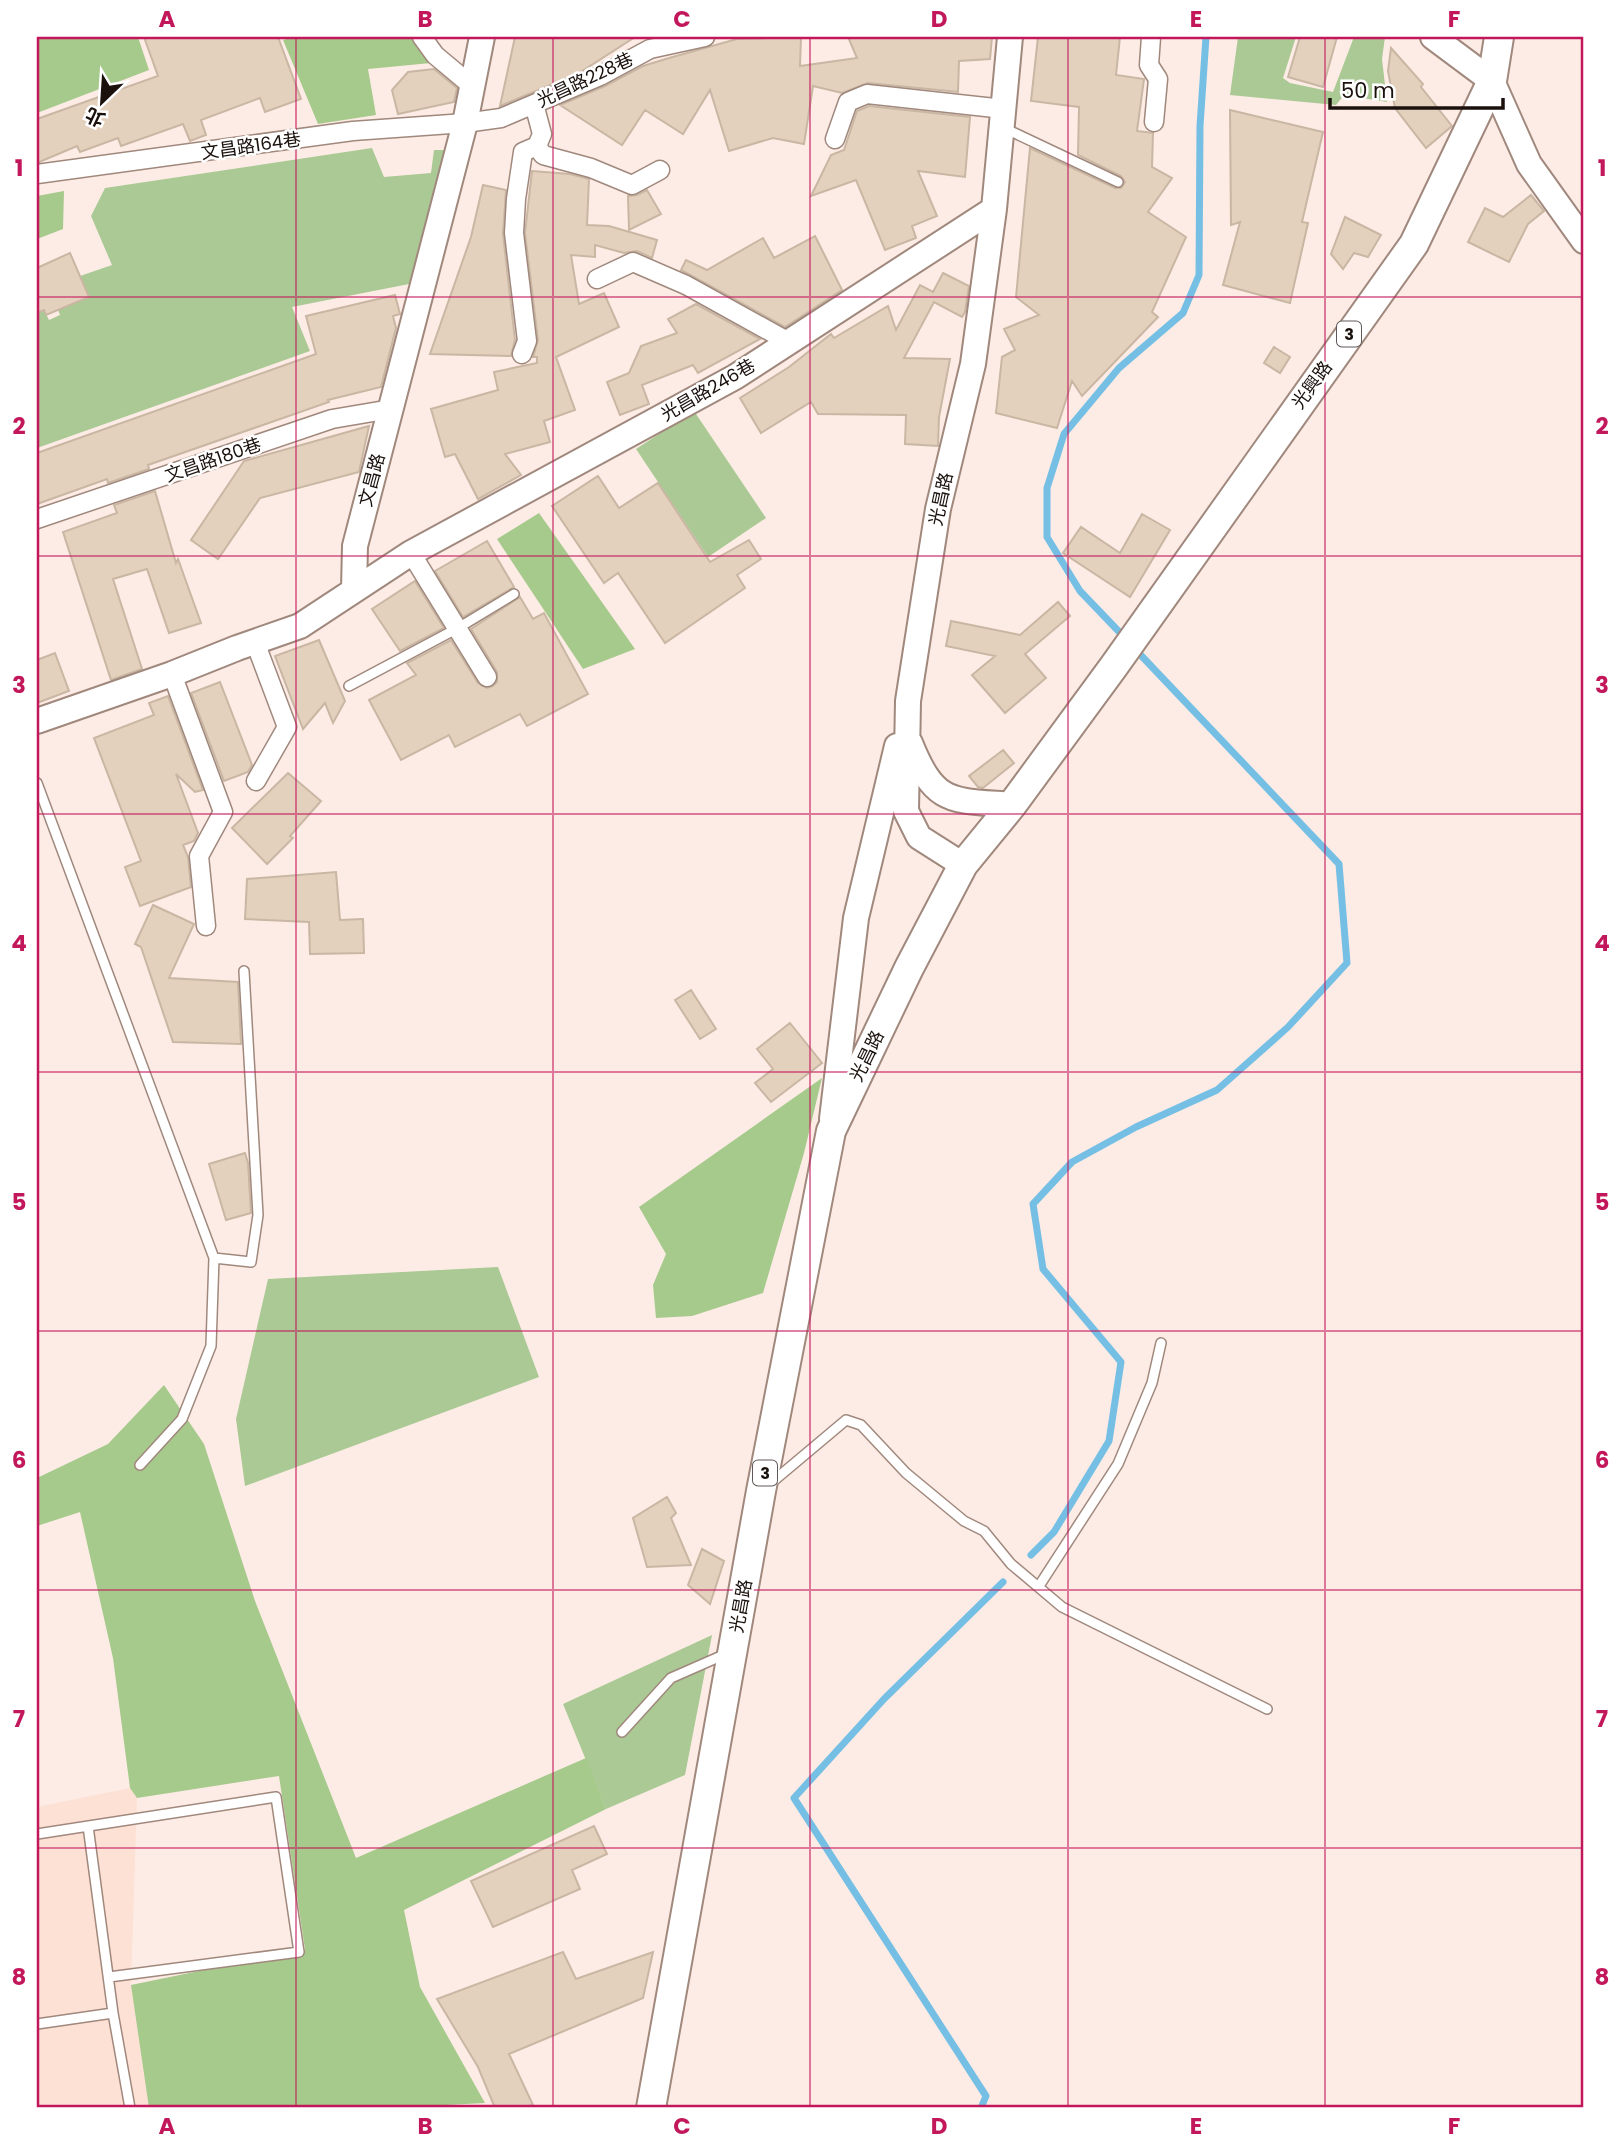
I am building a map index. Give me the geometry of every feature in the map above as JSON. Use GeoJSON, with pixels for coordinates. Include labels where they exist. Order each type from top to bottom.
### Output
{"type":"FeatureCollection","features":[{"type":"Feature","properties":{"kind":"main road","name":"光興路"},"geometry":{"type":"LineString","coordinates":[[1012,806],[1156,609],[1413,244],[1492,81],[1499,37]]}},
{"type":"Feature","properties":{"kind":"main road","name":"3"},"geometry":{"type":"LineString","coordinates":[[963,865],[1012,806]]}},
{"type":"Feature","properties":{"kind":"main road","name":"光昌路"},"geometry":{"type":"LineString","coordinates":[[652,2108],[761,1491],[831,1130],[909,968],[963,865]]}},
{"type":"Feature","properties":{"kind":"street"},"geometry":{"type":"LineString","coordinates":[[422,37],[435,55],[472,86]]}},
{"type":"Feature","properties":{"kind":"street","name":"文昌路"},"geometry":{"type":"LineString","coordinates":[[354,589],[355,546],[466,123],[482,37]]}},
{"type":"Feature","properties":{"kind":"street","name":"光昌路228巷"},"geometry":{"type":"LineString","coordinates":[[466,123],[501,118],[600,76],[650,48],[705,37]]}},
{"type":"Feature","properties":{"kind":"street","name":"光昌路"},"geometry":{"type":"LineString","coordinates":[[963,865],[919,837],[906,811],[908,701],[938,509],[974,364],[994,209],[1010,37]]}},
{"type":"Feature","properties":{"kind":"street"},"geometry":{"type":"LineString","coordinates":[[1151,37],[1149,65],[1158,79],[1154,122]]}},
{"type":"Feature","properties":{"kind":"street"},"geometry":{"type":"LineString","coordinates":[[1433,37],[1492,81],[1530,164],[1584,241]]}},
{"type":"Feature","properties":{"kind":"street"},"geometry":{"type":"LineString","coordinates":[[835,139],[848,102],[867,94],[1003,118]]}},
{"type":"Feature","properties":{"kind":"street"},"geometry":{"type":"LineString","coordinates":[[522,354],[527,341],[514,233],[523,152],[537,146],[542,134],[534,104]]}},
{"type":"Feature","properties":{"kind":"street","name":"文昌路164巷"},"geometry":{"type":"LineString","coordinates":[[37,174],[353,131],[466,123]]}},
{"type":"Feature","properties":{"kind":"street"},"geometry":{"type":"LineString","coordinates":[[537,146],[543,155],[591,168],[632,185],[660,170]]}},
{"type":"Feature","properties":{"kind":"street","name":"光昌路246巷"},"geometry":{"type":"LineString","coordinates":[[354,589],[411,553],[734,377],[994,209]]}},
{"type":"Feature","properties":{"kind":"street"},"geometry":{"type":"LineString","coordinates":[[597,279],[633,262],[686,285],[789,342]]}},
{"type":"Feature","properties":{"kind":"street","name":"文昌路180巷"},"geometry":{"type":"LineString","coordinates":[[37,519],[332,419],[391,409]]}},
{"type":"Feature","properties":{"kind":"street"},"geometry":{"type":"LineString","coordinates":[[411,553],[487,677]]}},
{"type":"Feature","properties":{"kind":"street"},"geometry":{"type":"LineString","coordinates":[[37,721],[300,626],[354,589]]}},
{"type":"Feature","properties":{"kind":"street"},"geometry":{"type":"LineString","coordinates":[[255,642],[287,727],[256,781]]}},
{"type":"Feature","properties":{"kind":"street"},"geometry":{"type":"LineString","coordinates":[[172,674],[223,812],[199,856],[206,926]]}},
{"type":"Feature","properties":{"kind":"street"},"geometry":{"type":"LineString","coordinates":[[908,701],[910,744],[927,778],[940,793],[961,801],[1012,806]]}},
{"type":"Feature","properties":{"kind":"street"},"geometry":{"type":"LineString","coordinates":[[831,1130],[856,918],[908,701]]}},
{"type":"Feature","properties":{"kind":"lane"},"geometry":{"type":"LineString","coordinates":[[1003,118],[1118,182]]}},
{"type":"Feature","properties":{"kind":"lane"},"geometry":{"type":"LineString","coordinates":[[349,686],[514,594]]}},
{"type":"Feature","properties":{"kind":"lane"},"geometry":{"type":"LineString","coordinates":[[37,783],[214,1258],[211,1346],[181,1419],[140,1465]]}},
{"type":"Feature","properties":{"kind":"lane"},"geometry":{"type":"LineString","coordinates":[[214,1258],[251,1262],[258,1215],[244,971]]}},
{"type":"Feature","properties":{"kind":"lane"},"geometry":{"type":"LineString","coordinates":[[1039,1586],[1118,1464],[1152,1383],[1161,1343]]}},
{"type":"Feature","properties":{"kind":"lane"},"geometry":{"type":"LineString","coordinates":[[761,1491],[846,1420],[861,1425],[906,1472],[964,1521],[984,1531],[1011,1564],[1062,1607],[1268,1709]]}},
{"type":"Feature","properties":{"kind":"lane"},"geometry":{"type":"LineString","coordinates":[[622,1732],[671,1678],[733,1651]]}},
{"type":"Feature","properties":{"kind":"lane"},"geometry":{"type":"LineString","coordinates":[[37,1834],[276,1797],[299,1952],[109,1977]]}},
{"type":"Feature","properties":{"kind":"lane"},"geometry":{"type":"LineString","coordinates":[[88,1826],[113,2012],[130,2108]]}},
{"type":"Feature","properties":{"kind":"lane"},"geometry":{"type":"LineString","coordinates":[[37,2024],[113,2012]]}},
{"type":"Feature","properties":{"kind":"shaded area"},"geometry":{"type":"Polygon","coordinates":[[[130,1788],[137,1798],[131,1985],[149,2108],[37,2108],[37,1807],[130,1788]]]}},
{"type":"Feature","properties":{"kind":"green space"},"geometry":{"type":"Polygon","coordinates":[[[37,37],[138,37],[149,70],[37,113],[37,37]]]}},
{"type":"Feature","properties":{"kind":"green space"},"geometry":{"type":"Polygon","coordinates":[[[293,37],[411,37],[431,63],[368,69],[376,115],[318,124],[283,40],[293,37]]]}},
{"type":"Feature","properties":{"kind":"green space"},"geometry":{"type":"Polygon","coordinates":[[[1238,37],[1296,37],[1283,78],[1290,83],[1333,92],[1354,37],[1385,37],[1382,59],[1387,102],[1344,95],[1336,105],[1230,95],[1238,37]]]}},
{"type":"Feature","properties":{"kind":"green space"},"geometry":{"type":"Polygon","coordinates":[[[372,148],[384,177],[431,173],[434,150],[445,150],[409,284],[292,307],[310,351],[37,448],[37,314],[44,310],[49,320],[60,315],[58,310],[89,297],[80,276],[112,265],[91,216],[105,188],[372,148]]]}},
{"type":"Feature","properties":{"kind":"green space"},"geometry":{"type":"Polygon","coordinates":[[[64,191],[63,229],[37,239],[37,196],[64,191]]]}},
{"type":"Feature","properties":{"kind":"green space"},"geometry":{"type":"Polygon","coordinates":[[[694,411],[766,518],[708,557],[636,449],[694,411]]]}},
{"type":"Feature","properties":{"kind":"green space"},"geometry":{"type":"Polygon","coordinates":[[[539,513],[635,649],[583,669],[497,539],[539,513]]]}},
{"type":"Feature","properties":{"kind":"green space"},"geometry":{"type":"Polygon","coordinates":[[[822,1078],[804,1153],[763,1293],[692,1316],[656,1318],[653,1285],[666,1254],[639,1207],[822,1078]]]}},
{"type":"Feature","properties":{"kind":"green space"},"geometry":{"type":"Polygon","coordinates":[[[498,1267],[539,1377],[245,1486],[236,1419],[268,1279],[498,1267]]]}},
{"type":"Feature","properties":{"kind":"green space"},"geometry":{"type":"Polygon","coordinates":[[[164,1385],[204,1444],[255,1601],[356,1858],[586,1758],[606,1809],[404,1910],[420,1987],[485,2103],[389,2108],[149,2108],[131,1985],[305,1949],[279,1776],[137,1798],[130,1788],[113,1658],[80,1512],[37,1526],[37,1478],[108,1444],[164,1385]]]}},
{"type":"Feature","properties":{"kind":"green space"},"geometry":{"type":"Polygon","coordinates":[[[712,1635],[685,1775],[606,1809],[563,1704],[712,1635]]]}},
{"type":"Feature","properties":{"kind":"building"},"geometry":{"type":"Polygon","coordinates":[[[144,37],[278,37],[301,99],[265,112],[260,98],[201,120],[206,135],[190,141],[183,124],[121,146],[118,138],[80,152],[77,146],[37,163],[37,119],[158,76],[144,37]]]}},
{"type":"Feature","properties":{"kind":"building"},"geometry":{"type":"Polygon","coordinates":[[[515,37],[635,37],[579,73],[500,106],[515,37]]]}},
{"type":"Feature","properties":{"kind":"building"},"geometry":{"type":"Polygon","coordinates":[[[801,37],[800,66],[857,58],[848,37],[992,37],[990,59],[959,61],[958,92],[868,83],[842,93],[813,86],[804,144],[773,138],[729,151],[710,90],[683,134],[645,110],[622,145],[560,105],[643,66],[669,58],[737,39],[801,37]]]}},
{"type":"Feature","properties":{"kind":"building"},"geometry":{"type":"Polygon","coordinates":[[[1038,37],[1120,37],[1116,75],[1144,79],[1137,131],[1153,133],[1152,167],[1172,178],[1148,212],[1186,237],[1152,312],[1158,317],[1082,396],[1072,381],[1057,428],[996,413],[1002,357],[1015,350],[1004,329],[1039,315],[1016,297],[1030,148],[1115,188],[1121,188],[1125,182],[1121,176],[1078,155],[1079,107],[1031,101],[1038,37]]]}},
{"type":"Feature","properties":{"kind":"building"},"geometry":{"type":"Polygon","coordinates":[[[1300,37],[1337,37],[1323,87],[1288,77],[1300,37]]]}},
{"type":"Feature","properties":{"kind":"building"},"geometry":{"type":"Polygon","coordinates":[[[1391,48],[1423,84],[1421,87],[1452,126],[1426,148],[1395,108],[1388,71],[1391,48]]]}},
{"type":"Feature","properties":{"kind":"building"},"geometry":{"type":"Polygon","coordinates":[[[434,69],[457,88],[454,102],[398,114],[392,90],[408,72],[434,69]]]}},
{"type":"Feature","properties":{"kind":"building"},"geometry":{"type":"Polygon","coordinates":[[[869,106],[970,117],[965,177],[918,171],[937,216],[912,226],[916,238],[885,250],[856,180],[811,196],[831,155],[844,150],[857,111],[869,106]]]}},
{"type":"Feature","properties":{"kind":"building"},"geometry":{"type":"Polygon","coordinates":[[[1230,110],[1323,132],[1302,222],[1308,223],[1290,303],[1223,285],[1240,222],[1231,225],[1230,110]]]}},
{"type":"Feature","properties":{"kind":"building"},"geometry":{"type":"Polygon","coordinates":[[[532,171],[570,174],[589,179],[587,225],[609,226],[657,240],[652,258],[637,251],[624,253],[595,245],[595,257],[571,255],[579,304],[604,293],[619,327],[556,357],[575,410],[544,421],[550,442],[505,454],[521,475],[478,499],[455,454],[445,457],[431,409],[498,390],[494,372],[537,363],[537,357],[533,357],[538,340],[525,233],[532,171]]]}},
{"type":"Feature","properties":{"kind":"building"},"geometry":{"type":"Polygon","coordinates":[[[483,185],[506,190],[503,234],[515,340],[511,356],[430,354],[471,237],[483,185]]]}},
{"type":"Feature","properties":{"kind":"building"},"geometry":{"type":"Polygon","coordinates":[[[647,190],[661,214],[629,230],[628,196],[647,190]]]}},
{"type":"Feature","properties":{"kind":"building"},"geometry":{"type":"Polygon","coordinates":[[[1531,195],[1544,211],[1528,224],[1509,262],[1468,242],[1485,208],[1503,217],[1531,195]]]}},
{"type":"Feature","properties":{"kind":"building"},"geometry":{"type":"Polygon","coordinates":[[[1345,217],[1381,235],[1368,257],[1354,253],[1343,269],[1331,254],[1345,217]]]}},
{"type":"Feature","properties":{"kind":"building"},"geometry":{"type":"Polygon","coordinates":[[[815,236],[842,290],[785,327],[681,270],[686,260],[707,270],[763,238],[774,258],[815,236]]]}},
{"type":"Feature","properties":{"kind":"building"},"geometry":{"type":"Polygon","coordinates":[[[70,253],[89,297],[46,315],[44,310],[37,313],[37,268],[70,253]]]}},
{"type":"Feature","properties":{"kind":"building"},"geometry":{"type":"Polygon","coordinates":[[[943,273],[969,286],[965,312],[962,317],[934,302],[904,358],[950,359],[939,417],[938,446],[905,444],[906,415],[818,414],[811,402],[761,433],[740,398],[789,367],[831,334],[834,338],[888,306],[896,330],[920,285],[933,292],[943,273]]]}},
{"type":"Feature","properties":{"kind":"building"},"geometry":{"type":"Polygon","coordinates":[[[395,295],[400,314],[393,316],[396,328],[381,387],[328,400],[329,402],[148,465],[149,469],[108,483],[107,479],[37,504],[37,453],[316,354],[306,316],[395,295]]]}},
{"type":"Feature","properties":{"kind":"building"},"geometry":{"type":"Polygon","coordinates":[[[696,304],[760,339],[698,373],[693,365],[642,385],[649,404],[620,415],[607,382],[629,373],[641,346],[677,333],[668,319],[696,304]]]}},
{"type":"Feature","properties":{"kind":"building"},"geometry":{"type":"Polygon","coordinates":[[[1274,347],[1290,357],[1280,373],[1264,363],[1274,347]]]}},
{"type":"Feature","properties":{"kind":"building"},"geometry":{"type":"Polygon","coordinates":[[[369,426],[359,472],[260,498],[218,559],[191,540],[244,461],[369,426]]]}},
{"type":"Feature","properties":{"kind":"building"},"geometry":{"type":"Polygon","coordinates":[[[598,476],[619,508],[658,483],[710,562],[749,540],[761,559],[737,575],[745,588],[665,643],[618,573],[604,583],[552,506],[598,476]]]}},
{"type":"Feature","properties":{"kind":"building"},"geometry":{"type":"Polygon","coordinates":[[[155,491],[176,563],[178,559],[201,623],[169,633],[147,569],[113,579],[142,669],[111,680],[63,532],[117,513],[114,505],[155,491]]]}},
{"type":"Feature","properties":{"kind":"building"},"geometry":{"type":"Polygon","coordinates":[[[1142,514],[1170,530],[1130,597],[1063,553],[1081,527],[1120,553],[1142,514]]]}},
{"type":"Feature","properties":{"kind":"building"},"geometry":{"type":"Polygon","coordinates":[[[487,541],[514,587],[463,617],[435,571],[487,541]]]}},
{"type":"Feature","properties":{"kind":"building"},"geometry":{"type":"Polygon","coordinates":[[[415,581],[444,628],[400,651],[372,609],[415,581]]]}},
{"type":"Feature","properties":{"kind":"building"},"geometry":{"type":"Polygon","coordinates":[[[520,597],[533,619],[544,613],[588,694],[527,726],[520,714],[455,747],[449,735],[401,760],[369,700],[416,675],[407,663],[451,640],[478,683],[487,688],[493,686],[497,682],[497,672],[471,629],[520,597]]]}},
{"type":"Feature","properties":{"kind":"building"},"geometry":{"type":"Polygon","coordinates":[[[1058,602],[1070,616],[1025,654],[1046,678],[1005,713],[972,675],[995,656],[946,646],[951,621],[1020,635],[1058,602]]]}},
{"type":"Feature","properties":{"kind":"building"},"geometry":{"type":"Polygon","coordinates":[[[319,640],[345,701],[333,723],[325,703],[303,729],[275,656],[319,640]]]}},
{"type":"Feature","properties":{"kind":"building"},"geometry":{"type":"Polygon","coordinates":[[[55,653],[69,691],[37,703],[37,660],[55,653]]]}},
{"type":"Feature","properties":{"kind":"building"},"geometry":{"type":"Polygon","coordinates":[[[220,682],[252,765],[248,772],[224,781],[191,693],[220,682]]]}},
{"type":"Feature","properties":{"kind":"building"},"geometry":{"type":"Polygon","coordinates":[[[168,696],[203,790],[195,792],[176,774],[198,833],[194,841],[183,845],[188,857],[191,887],[140,906],[125,867],[141,861],[94,738],[154,715],[149,703],[168,696]]]}},
{"type":"Feature","properties":{"kind":"building"},"geometry":{"type":"Polygon","coordinates":[[[1003,750],[1014,763],[983,788],[978,787],[969,776],[1003,750]]]}},
{"type":"Feature","properties":{"kind":"building"},"geometry":{"type":"Polygon","coordinates":[[[288,773],[321,801],[290,836],[293,838],[267,864],[232,828],[288,773]]]}},
{"type":"Feature","properties":{"kind":"building"},"geometry":{"type":"Polygon","coordinates":[[[336,872],[340,920],[363,919],[364,953],[310,954],[309,922],[245,919],[247,879],[336,872]]]}},
{"type":"Feature","properties":{"kind":"building"},"geometry":{"type":"Polygon","coordinates":[[[153,905],[194,924],[169,978],[238,982],[241,1044],[173,1042],[141,947],[135,944],[153,905]]]}},
{"type":"Feature","properties":{"kind":"building"},"geometry":{"type":"Polygon","coordinates":[[[691,990],[716,1029],[700,1039],[675,1000],[691,990]]]}},
{"type":"Feature","properties":{"kind":"building"},"geometry":{"type":"Polygon","coordinates":[[[790,1023],[822,1063],[771,1102],[755,1083],[773,1069],[757,1049],[790,1023]]]}},
{"type":"Feature","properties":{"kind":"building"},"geometry":{"type":"Polygon","coordinates":[[[245,1153],[251,1213],[226,1220],[209,1164],[245,1153]]]}},
{"type":"Feature","properties":{"kind":"building"},"geometry":{"type":"Polygon","coordinates":[[[667,1497],[676,1513],[671,1518],[691,1565],[647,1567],[633,1518],[667,1497]]]}},
{"type":"Feature","properties":{"kind":"building"},"geometry":{"type":"Polygon","coordinates":[[[702,1549],[724,1561],[710,1604],[688,1585],[702,1549]]]}},
{"type":"Feature","properties":{"kind":"building"},"geometry":{"type":"Polygon","coordinates":[[[594,1826],[607,1854],[572,1870],[580,1889],[493,1927],[471,1881],[594,1826]]]}},
{"type":"Feature","properties":{"kind":"building"},"geometry":{"type":"Polygon","coordinates":[[[563,1952],[576,1979],[653,1952],[643,1998],[509,2054],[533,2105],[495,2108],[478,2067],[437,1999],[563,1952]]]}},
{"type":"Feature","properties":{"kind":"waterway"},"geometry":{"type":"LineString","coordinates":[[1126,639],[1080,591],[1047,537],[1047,488],[1064,434],[1119,368],[1183,313],[1199,275],[1200,126],[1206,37]]}},
{"type":"Feature","properties":{"kind":"waterway"},"geometry":{"type":"LineString","coordinates":[[1031,1555],[1054,1532],[1109,1441],[1121,1362],[1043,1269],[1033,1204],[1072,1162],[1136,1127],[1217,1090],[1288,1027],[1347,963],[1339,864],[1134,648]]}},
{"type":"Feature","properties":{"kind":"waterway"},"geometry":{"type":"LineString","coordinates":[[981,2108],[986,2096],[794,1798],[884,1699],[1003,1582]]}}]}
